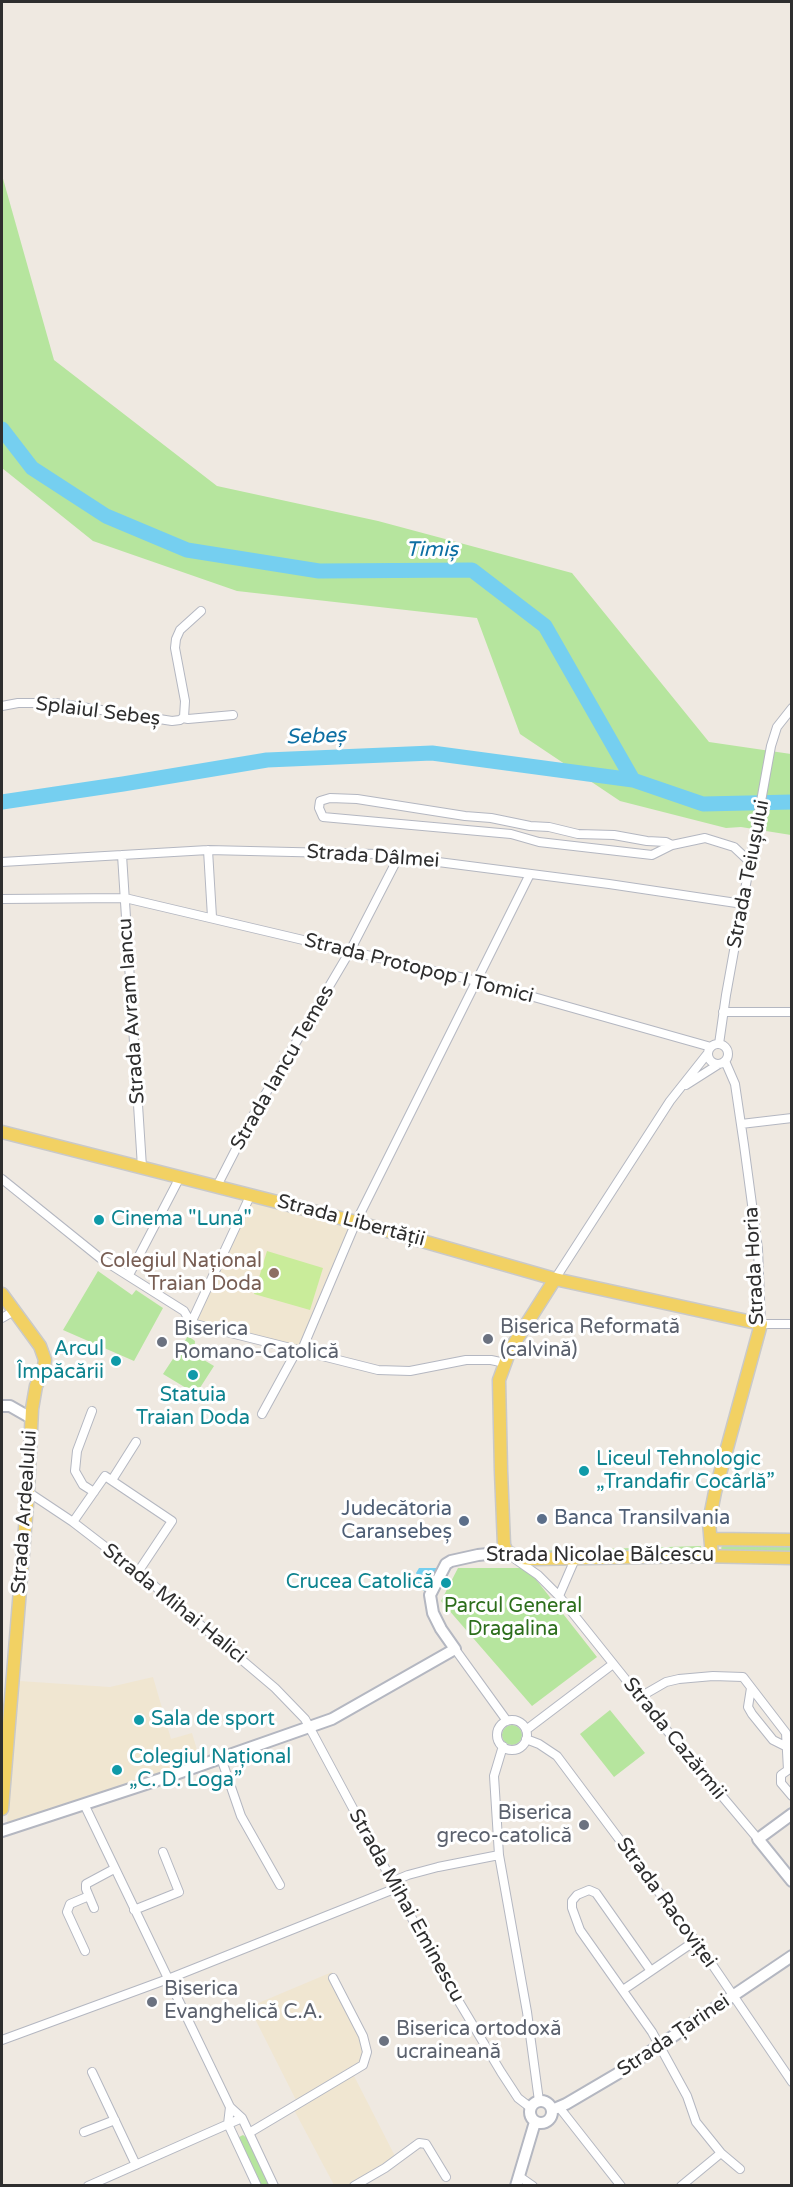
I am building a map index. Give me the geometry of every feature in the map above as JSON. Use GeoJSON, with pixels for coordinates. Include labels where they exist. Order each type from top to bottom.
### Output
{"type":"FeatureCollection","features":[{"type":"Feature","properties":{"kind":"main road","name":"Strada Libertății"},"geometry":{"type":"LineString","coordinates":[[3,1132],[251,1194],[555,1279],[761,1324]]}},
{"type":"Feature","properties":{"kind":"main road"},"geometry":{"type":"LineString","coordinates":[[507,1552],[504,1545],[500,1380],[505,1363],[518,1337],[555,1279]]}},
{"type":"Feature","properties":{"kind":"main road"},"geometry":{"type":"LineString","coordinates":[[2,1294],[14,1311]]}},
{"type":"Feature","properties":{"kind":"main road","name":"Strada Ardealului"},"geometry":{"type":"LineString","coordinates":[[2,1809],[28,1492],[31,1418],[36,1386],[43,1372],[45,1359],[40,1346],[14,1311]]}},
{"type":"Feature","properties":{"kind":"main road","name":"Strada Horia"},"geometry":{"type":"LineString","coordinates":[[711,1556],[712,1539],[709,1522],[715,1492],[761,1324]]}},
{"type":"Feature","properties":{"kind":"main road","name":"Strada Nicolae Bălcescu"},"geometry":{"type":"LineString","coordinates":[[712,1539],[792,1540]]}},
{"type":"Feature","properties":{"kind":"main road","name":"Strada Nicolae Bălcescu"},"geometry":{"type":"LineString","coordinates":[[507,1552],[522,1558],[533,1559],[711,1556],[792,1558]]}},
{"type":"Feature","properties":{"kind":"street","name":"Splaiul Sebeș"},"geometry":{"type":"LineString","coordinates":[[2,706],[31,702],[56,703],[172,722],[183,718],[185,701],[175,648],[176,639],[180,630],[201,611]]}},
{"type":"Feature","properties":{"kind":"street","name":"Strada Teiușului"},"geometry":{"type":"LineString","coordinates":[[713,1048],[723,1012],[770,754],[777,727],[792,708]]}},
{"type":"Feature","properties":{"kind":"street"},"geometry":{"type":"LineString","coordinates":[[183,718],[233,715]]}},
{"type":"Feature","properties":{"kind":"street"},"geometry":{"type":"LineString","coordinates":[[672,845],[666,842],[614,835],[578,834],[549,827],[357,799],[330,798],[320,801],[319,808],[323,817],[511,834],[539,842],[652,855],[672,845],[705,838],[734,847],[751,863]]}},
{"type":"Feature","properties":{"kind":"street"},"geometry":{"type":"LineString","coordinates":[[208,850],[212,918]]}},
{"type":"Feature","properties":{"kind":"street","name":"Strada Dâlmei"},"geometry":{"type":"LineString","coordinates":[[2,862],[208,850],[399,856],[743,904]]}},
{"type":"Feature","properties":{"kind":"street","name":"Strada Avram Iancu"},"geometry":{"type":"LineString","coordinates":[[122,855],[142,1167]]}},
{"type":"Feature","properties":{"kind":"street","name":"Strada Iancu Temes"},"geometry":{"type":"LineString","coordinates":[[217,1186],[256,1110],[350,951],[399,856]]}},
{"type":"Feature","properties":{"kind":"street"},"geometry":{"type":"LineString","coordinates":[[262,1414],[299,1351],[356,1222],[530,874]]}},
{"type":"Feature","properties":{"kind":"street","name":"Strada Protopop I Tomici"},"geometry":{"type":"LineString","coordinates":[[2,899],[125,898],[477,981],[713,1048]]}},
{"type":"Feature","properties":{"kind":"street"},"geometry":{"type":"LineString","coordinates":[[723,1012],[792,1012]]}},
{"type":"Feature","properties":{"kind":"street"},"geometry":{"type":"LineString","coordinates":[[713,1048],[711,1061],[722,1063]]}},
{"type":"Feature","properties":{"kind":"street"},"geometry":{"type":"LineString","coordinates":[[555,1279],[632,1157],[680,1089],[713,1048]]}},
{"type":"Feature","properties":{"kind":"street","name":"Strada Horia"},"geometry":{"type":"LineString","coordinates":[[713,1048],[727,1050],[728,1056],[722,1063],[735,1084],[758,1249],[761,1324]]}},
{"type":"Feature","properties":{"kind":"street"},"geometry":{"type":"LineString","coordinates":[[680,1089],[722,1063]]}},
{"type":"Feature","properties":{"kind":"street"},"geometry":{"type":"LineString","coordinates":[[741,1125],[792,1118]]}},
{"type":"Feature","properties":{"kind":"street"},"geometry":{"type":"LineString","coordinates":[[129,1275],[180,1177]]}},
{"type":"Feature","properties":{"kind":"street"},"geometry":{"type":"LineString","coordinates":[[2,1179],[100,1258],[184,1311],[191,1323],[362,1367],[397,1372],[466,1360],[481,1359],[505,1363]]}},
{"type":"Feature","properties":{"kind":"street"},"geometry":{"type":"LineString","coordinates":[[191,1323],[251,1194]]}},
{"type":"Feature","properties":{"kind":"street"},"geometry":{"type":"LineString","coordinates":[[2,1318],[14,1311]]}},
{"type":"Feature","properties":{"kind":"street"},"geometry":{"type":"LineString","coordinates":[[761,1324],[792,1324]]}},
{"type":"Feature","properties":{"kind":"street"},"geometry":{"type":"LineString","coordinates":[[2,1406],[10,1406],[31,1418]]}},
{"type":"Feature","properties":{"kind":"street"},"geometry":{"type":"LineString","coordinates":[[92,1411],[77,1451],[75,1471],[83,1485],[94,1492]]}},
{"type":"Feature","properties":{"kind":"street"},"geometry":{"type":"LineString","coordinates":[[73,1522],[94,1492],[109,1478],[136,1442]]}},
{"type":"Feature","properties":{"kind":"street"},"geometry":{"type":"LineString","coordinates":[[109,1478],[172,1521],[138,1572]]}},
{"type":"Feature","properties":{"kind":"street","name":"Strada Mihai Halici"},"geometry":{"type":"LineString","coordinates":[[28,1492],[73,1522],[138,1572],[275,1688],[311,1728]]}},
{"type":"Feature","properties":{"kind":"street","name":"Strada Nicolae Bălcescu"},"geometry":{"type":"LineString","coordinates":[[455,1649],[433,1613],[430,1595],[446,1564],[458,1559],[507,1552]]}},
{"type":"Feature","properties":{"kind":"street","name":"Strada Cazărmii"},"geometry":{"type":"LineString","coordinates":[[507,1552],[538,1575],[559,1596],[639,1697],[792,1881]]}},
{"type":"Feature","properties":{"kind":"street"},"geometry":{"type":"LineString","coordinates":[[559,1596],[575,1559]]}},
{"type":"Feature","properties":{"kind":"street"},"geometry":{"type":"LineString","coordinates":[[2,1831],[311,1728],[332,1719],[455,1649],[507,1721]]}},
{"type":"Feature","properties":{"kind":"street"},"geometry":{"type":"LineString","coordinates":[[526,1730],[613,1664]]}},
{"type":"Feature","properties":{"kind":"street"},"geometry":{"type":"LineString","coordinates":[[639,1697],[666,1682],[693,1677],[743,1677],[786,1733],[788,1770],[781,1775],[781,1783],[792,1797]]}},
{"type":"Feature","properties":{"kind":"street"},"geometry":{"type":"LineString","coordinates":[[751,1688],[748,1707],[752,1714],[773,1740],[787,1747]]}},
{"type":"Feature","properties":{"kind":"street"},"geometry":{"type":"LineString","coordinates":[[503,1746],[516,1749],[524,1743],[526,1730],[516,1720],[507,1721],[500,1726],[497,1735],[503,1746],[494,1776],[499,1855],[527,2012],[535,2105],[531,2116],[535,2122],[518,2181],[533,2186]]}},
{"type":"Feature","properties":{"kind":"street","name":"Strada Mihai Eminescu"},"geometry":{"type":"LineString","coordinates":[[311,1728],[437,1965],[518,2098],[535,2105]]}},
{"type":"Feature","properties":{"kind":"street","name":"Strada Racoviței"},"geometry":{"type":"LineString","coordinates":[[526,1739],[539,1744],[557,1756],[695,1941],[792,2082]]}},
{"type":"Feature","properties":{"kind":"street"},"geometry":{"type":"LineString","coordinates":[[221,1758],[241,1816],[280,1884]]}},
{"type":"Feature","properties":{"kind":"street"},"geometry":{"type":"LineString","coordinates":[[84,1804],[230,2107],[242,2118],[274,2186]]}},
{"type":"Feature","properties":{"kind":"street"},"geometry":{"type":"LineString","coordinates":[[758,1839],[792,1814]]}},
{"type":"Feature","properties":{"kind":"street"},"geometry":{"type":"LineString","coordinates":[[134,1910],[179,1892],[163,1852]]}},
{"type":"Feature","properties":{"kind":"street"},"geometry":{"type":"LineString","coordinates":[[2,2040],[168,1978],[393,1886],[408,1875],[499,1855]]}},
{"type":"Feature","properties":{"kind":"street"},"geometry":{"type":"LineString","coordinates":[[94,1908],[86,1884],[114,1869]]}},
{"type":"Feature","properties":{"kind":"street"},"geometry":{"type":"LineString","coordinates":[[651,1971],[596,1893],[589,1890],[572,1900],[572,1908],[580,1930],[660,2046],[687,2096],[696,2122],[721,2153],[740,2169]]}},
{"type":"Feature","properties":{"kind":"street"},"geometry":{"type":"LineString","coordinates":[[85,1951],[68,1916],[67,1908],[70,1904],[89,1896]]}},
{"type":"Feature","properties":{"kind":"street"},"geometry":{"type":"LineString","coordinates":[[623,1990],[695,1941]]}},
{"type":"Feature","properties":{"kind":"street","name":"Strada Țarinei"},"geometry":{"type":"LineString","coordinates":[[556,2109],[598,2086],[660,2046],[792,1956]]}},
{"type":"Feature","properties":{"kind":"street"},"geometry":{"type":"LineString","coordinates":[[249,2133],[363,2065],[367,2052],[363,2036],[333,1978]]}},
{"type":"Feature","properties":{"kind":"street"},"geometry":{"type":"LineString","coordinates":[[92,2072],[136,2165]]}},
{"type":"Feature","properties":{"kind":"street"},"geometry":{"type":"LineString","coordinates":[[535,2105],[548,2103],[556,2109],[621,2186]]}},
{"type":"Feature","properties":{"kind":"street"},"geometry":{"type":"LineString","coordinates":[[230,2107],[228,2124],[256,2186]]}},
{"type":"Feature","properties":{"kind":"street"},"geometry":{"type":"LineString","coordinates":[[535,2122],[546,2122],[556,2109]]}},
{"type":"Feature","properties":{"kind":"street"},"geometry":{"type":"LineString","coordinates":[[88,2186],[242,2118]]}},
{"type":"Feature","properties":{"kind":"street"},"geometry":{"type":"LineString","coordinates":[[84,2132],[115,2120]]}},
{"type":"Feature","properties":{"kind":"street"},"geometry":{"type":"LineString","coordinates":[[354,2186],[385,2168],[419,2143],[426,2144],[446,2176]]}},
{"type":"Feature","properties":{"kind":"street"},"geometry":{"type":"LineString","coordinates":[[681,2186],[721,2153]]}},
{"type":"Feature","properties":{"kind":"street"},"geometry":{"type":"LineString","coordinates":[[111,2176],[116,2186]]}},
{"type":"Feature","properties":{"kind":"shaded area","name":"Colegiul Național Traian Doda"},"geometry":{"type":"Polygon","coordinates":[[[251,1194],[356,1222],[301,1352],[191,1323],[251,1194]]]}},
{"type":"Feature","properties":{"kind":"shaded area"},"geometry":{"type":"Polygon","coordinates":[[[153,1677],[171,1739],[192,1733],[200,1760],[7,1823],[19,1681],[110,1687],[153,1677]]]}},
{"type":"Feature","properties":{"kind":"shaded area"},"geometry":{"type":"Polygon","coordinates":[[[332,1972],[363,2036],[363,2065],[352,2072],[397,2160],[353,2185],[334,2185],[293,2108],[298,2104],[249,2007],[332,1972]]]}},
{"type":"Feature","properties":{"kind":"green space"},"geometry":{"type":"Polygon","coordinates":[[[2,175],[54,360],[217,486],[378,521],[572,573],[709,742],[791,754],[791,835],[741,827],[726,828],[620,801],[520,734],[477,618],[237,591],[93,541],[2,468],[2,175]]]}},
{"type":"Feature","properties":{"kind":"green space"},"geometry":{"type":"Polygon","coordinates":[[[267,1251],[323,1268],[310,1310],[254,1294],[267,1251]]]}},
{"type":"Feature","properties":{"kind":"green space"},"geometry":{"type":"Polygon","coordinates":[[[98,1271],[132,1295],[136,1290],[163,1308],[134,1361],[63,1330],[98,1271]]]}},
{"type":"Feature","properties":{"kind":"green space"},"geometry":{"type":"Polygon","coordinates":[[[188,1336],[195,1341],[194,1354],[214,1366],[196,1394],[163,1374],[188,1336]]]}},
{"type":"Feature","properties":{"kind":"green space"},"geometry":{"type":"Polygon","coordinates":[[[723,1545],[791,1546],[791,1552],[723,1551],[721,1548],[723,1545]]]}},
{"type":"Feature","properties":{"kind":"green space"},"geometry":{"type":"Polygon","coordinates":[[[701,1546],[701,1548],[664,1551],[531,1554],[531,1551],[701,1546]]]}},
{"type":"Feature","properties":{"kind":"green space","name":"Parcul General Dragalina"},"geometry":{"type":"Polygon","coordinates":[[[458,1568],[527,1568],[597,1657],[532,1706],[441,1601],[458,1568]]]}},
{"type":"Feature","properties":{"kind":"green space"},"geometry":{"type":"Polygon","coordinates":[[[610,1710],[645,1753],[614,1777],[580,1734],[610,1710]]]}},
{"type":"Feature","properties":{"kind":"green space"},"geometry":{"type":"Polygon","coordinates":[[[508,1725],[516,1725],[522,1731],[522,1739],[516,1745],[508,1745],[502,1739],[502,1731],[508,1725]]]}},
{"type":"Feature","properties":{"kind":"green space"},"geometry":{"type":"Polygon","coordinates":[[[243,2135],[248,2139],[271,2185],[260,2185],[239,2141],[239,2137],[243,2135]]]}},
{"type":"Feature","properties":{"kind":"water"},"geometry":{"type":"Polygon","coordinates":[[[419,1568],[436,1568],[439,1573],[428,1590],[424,1591],[418,1583],[416,1573],[419,1568]]]}},
{"type":"Feature","properties":{"kind":"waterway","name":"Timiș"},"geometry":{"type":"LineString","coordinates":[[2,429],[32,468],[106,516],[187,550],[319,571],[472,570],[545,626],[633,780]]}},
{"type":"Feature","properties":{"kind":"waterway","name":"Sebeș"},"geometry":{"type":"LineString","coordinates":[[2,802],[267,760],[432,753],[633,780],[703,804],[792,802]]}},
{"type":"Feature","properties":{"kind":"place","name":"Cinema \"Luna\""},"geometry":{"type":"Point","coordinates":[99,1220]}},
{"type":"Feature","properties":{"kind":"place","name":"Colegiul Național Traian Doda"},"geometry":{"type":"Point","coordinates":[274,1273]}},
{"type":"Feature","properties":{"kind":"place","name":"Biserica Reformată (calvină)"},"geometry":{"type":"Point","coordinates":[488,1339]}},
{"type":"Feature","properties":{"kind":"place","name":"Biserica Romano-Catolică"},"geometry":{"type":"Point","coordinates":[162,1342]}},
{"type":"Feature","properties":{"kind":"place","name":"Arcul Împăcării"},"geometry":{"type":"Point","coordinates":[116,1361]}},
{"type":"Feature","properties":{"kind":"place","name":"Statuia Traian Doda"},"geometry":{"type":"Point","coordinates":[193,1375]}},
{"type":"Feature","properties":{"kind":"place","name":"Liceul Tehnologic „Trandafir Cocârlă”"},"geometry":{"type":"Point","coordinates":[584,1471]}},
{"type":"Feature","properties":{"kind":"place","name":"Banca Transilvania"},"geometry":{"type":"Point","coordinates":[542,1519]}},
{"type":"Feature","properties":{"kind":"place","name":"Judecătoria Caransebeș"},"geometry":{"type":"Point","coordinates":[464,1521]}},
{"type":"Feature","properties":{"kind":"place","name":"Crucea Catolică"},"geometry":{"type":"Point","coordinates":[446,1583]}},
{"type":"Feature","properties":{"kind":"place","name":"Sala de sport"},"geometry":{"type":"Point","coordinates":[139,1720]}},
{"type":"Feature","properties":{"kind":"place","name":"Colegiul Național „C. D. Loga”"},"geometry":{"type":"Point","coordinates":[117,1770]}},
{"type":"Feature","properties":{"kind":"place","name":"Biserica greco-catolică"},"geometry":{"type":"Point","coordinates":[584,1825]}},
{"type":"Feature","properties":{"kind":"place","name":"Biserica Evanghelică C.A."},"geometry":{"type":"Point","coordinates":[152,2002]}},
{"type":"Feature","properties":{"kind":"place","name":"Biserica ortodoxă ucraineană"},"geometry":{"type":"Point","coordinates":[384,2041]}}]}
